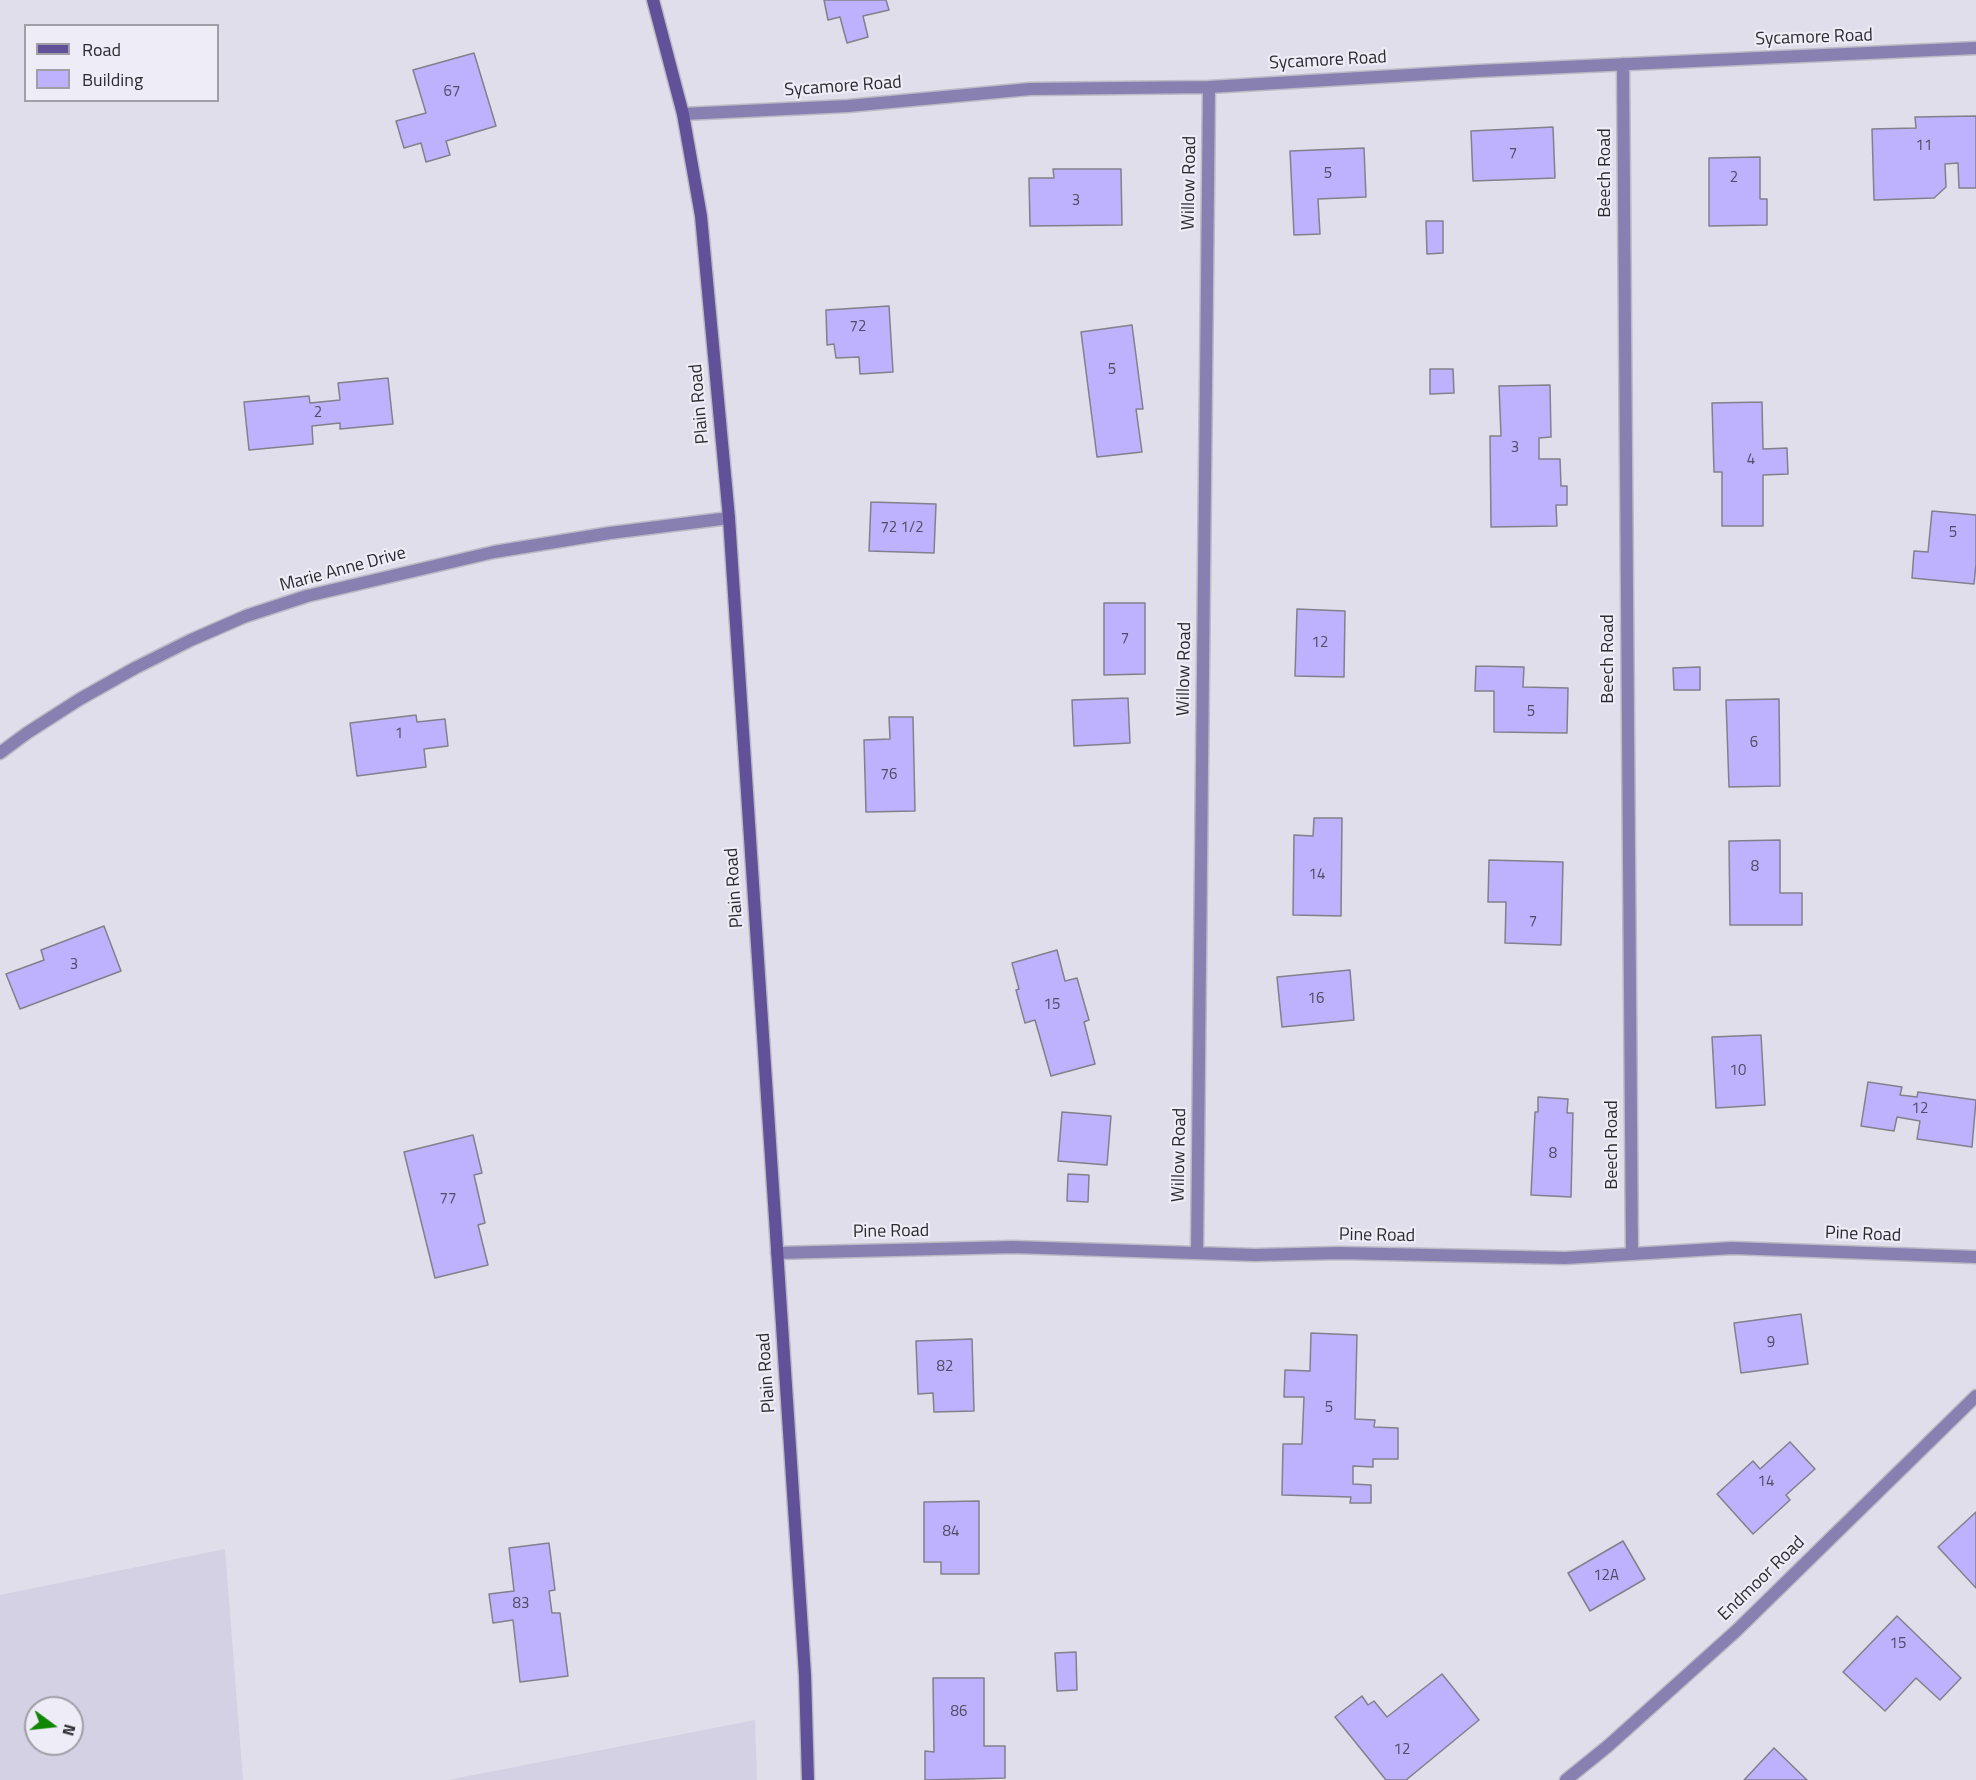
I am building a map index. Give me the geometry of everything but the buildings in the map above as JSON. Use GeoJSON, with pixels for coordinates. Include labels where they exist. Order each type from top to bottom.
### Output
{"type":"FeatureCollection","features":[{"type":"Feature","properties":{"kind":"main road","name":"Plain Road"},"geometry":{"type":"LineString","coordinates":[[653,0],[683,114],[701,216],[729,518],[805,1675],[808,1780]]}},
{"type":"Feature","properties":{"kind":"street","name":"Sycamore Road"},"geometry":{"type":"LineString","coordinates":[[683,114],[848,106],[1030,89],[1209,87],[1478,70],[1976,48]]}},
{"type":"Feature","properties":{"kind":"street","name":"Beech Road"},"geometry":{"type":"LineString","coordinates":[[1623,64],[1632,1254]]}},
{"type":"Feature","properties":{"kind":"street","name":"Willow Road"},"geometry":{"type":"LineString","coordinates":[[1197,1253],[1209,87]]}},
{"type":"Feature","properties":{"kind":"street","name":"Marie Anne Drive"},"geometry":{"type":"LineString","coordinates":[[0,753],[80,699],[135,668],[246,616],[307,596],[494,552],[610,532],[729,518]]}},
{"type":"Feature","properties":{"kind":"street","name":"Pine Road"},"geometry":{"type":"LineString","coordinates":[[777,1253],[1013,1247],[1255,1255],[1352,1253],[1565,1258],[1732,1248],[1976,1257]]}},
{"type":"Feature","properties":{"kind":"street","name":"Endmoor Road"},"geometry":{"type":"LineString","coordinates":[[1566,1780],[1608,1746],[1736,1630],[1976,1396]]}},
{"type":"Feature","properties":{"kind":"shaded area"},"geometry":{"type":"Polygon","coordinates":[[[225,1549],[243,1780],[0,1780],[0,1595],[225,1549]]]}},
{"type":"Feature","properties":{"kind":"shaded area"},"geometry":{"type":"Polygon","coordinates":[[[755,1720],[757,1780],[448,1780],[755,1720]]]}}]}
